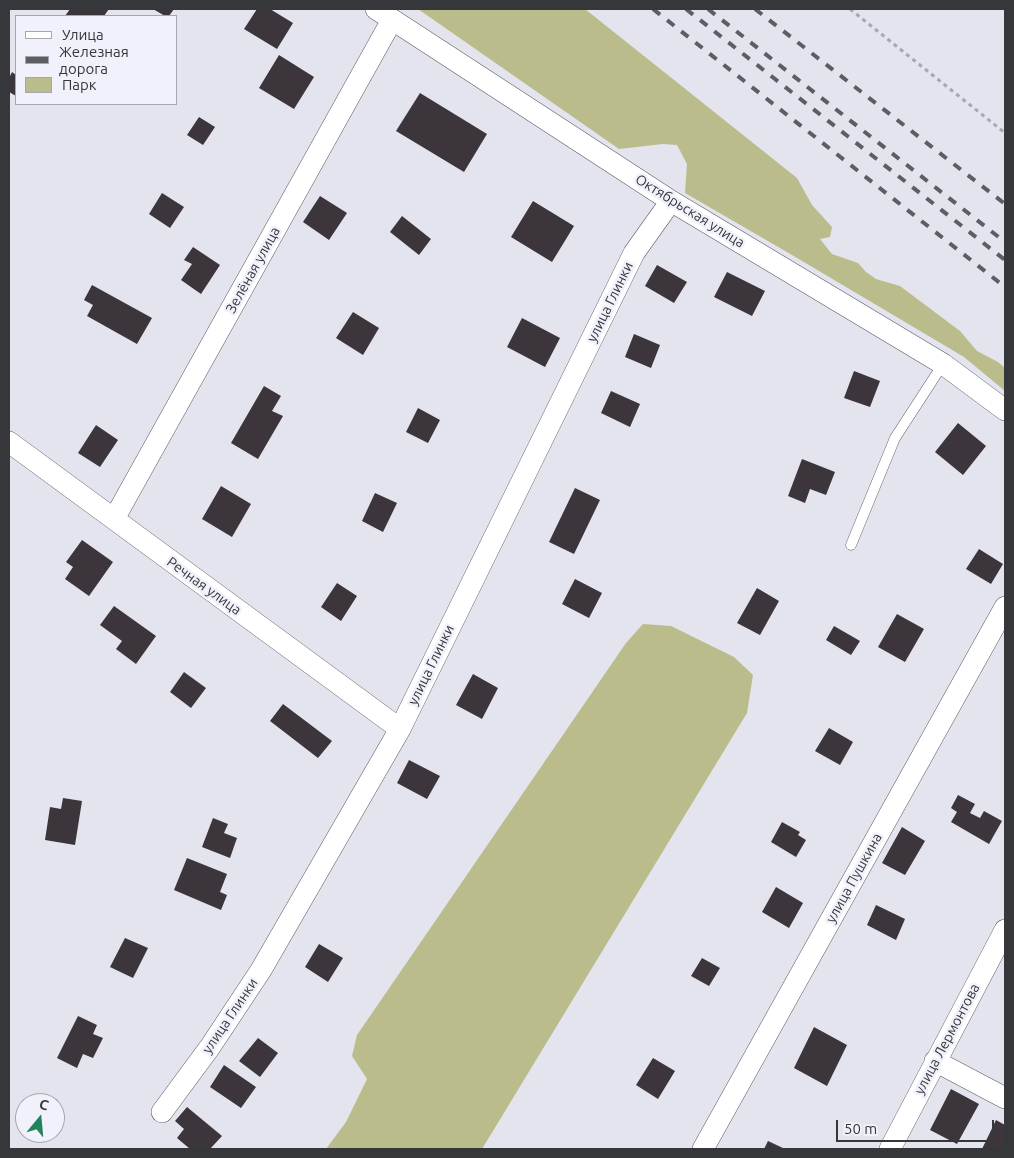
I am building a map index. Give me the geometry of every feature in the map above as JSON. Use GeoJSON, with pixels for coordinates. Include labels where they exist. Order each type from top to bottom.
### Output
{"type":"FeatureCollection","features":[{"type":"Feature","properties":{"kind":"street","name":"Октябрьская улица"},"geometry":{"type":"LineString","coordinates":[[384,14],[671,202],[943,364],[1005,410]]}},
{"type":"Feature","properties":{"kind":"street","name":"Зелёная улица"},"geometry":{"type":"LineString","coordinates":[[114,519],[384,14]]}},
{"type":"Feature","properties":{"kind":"street","name":"улица Глинки"},"geometry":{"type":"LineString","coordinates":[[162,1112],[210,1048],[261,970],[400,729],[634,253],[671,202]]}},
{"type":"Feature","properties":{"kind":"street","name":"Речная улица"},"geometry":{"type":"LineString","coordinates":[[9,442],[400,729]]}},
{"type":"Feature","properties":{"kind":"street","name":"улица Пушкина"},"geometry":{"type":"LineString","coordinates":[[703,1149],[1005,608]]}},
{"type":"Feature","properties":{"kind":"street","name":"улица Лермонтова"},"geometry":{"type":"LineString","coordinates":[[890,1149],[935,1060],[1005,930]]}},
{"type":"Feature","properties":{"kind":"street"},"geometry":{"type":"LineString","coordinates":[[935,1060],[1005,1098]]}},
{"type":"Feature","properties":{"kind":"lane"},"geometry":{"type":"LineString","coordinates":[[851,545],[895,438],[943,364]]}},
{"type":"Feature","properties":{"kind":"path"},"geometry":{"type":"LineString","coordinates":[[850,9],[1005,133]]}},
{"type":"Feature","properties":{"kind":"green space"},"geometry":{"type":"Polygon","coordinates":[[[418,9],[585,9],[797,178],[812,205],[832,227],[830,237],[820,239],[832,254],[858,263],[876,279],[900,286],[960,331],[977,351],[1005,368],[1005,391],[964,357],[685,193],[687,164],[677,145],[663,144],[619,149],[418,9]]]}},
{"type":"Feature","properties":{"kind":"green space"},"geometry":{"type":"Polygon","coordinates":[[[643,624],[671,626],[734,657],[753,675],[747,713],[482,1149],[326,1149],[346,1122],[367,1079],[352,1056],[357,1035],[626,643],[643,624]]]}},
{"type":"Feature","properties":{"kind":"building"},"geometry":{"type":"Polygon","coordinates":[[[70,9],[109,9],[105,15],[66,15],[70,9]]]}},
{"type":"Feature","properties":{"kind":"building"},"geometry":{"type":"Polygon","coordinates":[[[153,9],[174,9],[170,15],[163,15],[153,9]]]}},
{"type":"Feature","properties":{"kind":"building"},"geometry":{"type":"Polygon","coordinates":[[[257,9],[270,9],[293,23],[277,49],[244,29],[257,9]]]}},
{"type":"Feature","properties":{"kind":"building"},"geometry":{"type":"Polygon","coordinates":[[[279,55],[314,77],[294,109],[259,88],[279,55]]]}},
{"type":"Feature","properties":{"kind":"building"},"geometry":{"type":"Polygon","coordinates":[[[12,72],[15,74],[15,95],[9,92],[9,78],[12,72]]]}},
{"type":"Feature","properties":{"kind":"building"},"geometry":{"type":"Polygon","coordinates":[[[420,93],[487,134],[464,172],[396,131],[420,93]]]}},
{"type":"Feature","properties":{"kind":"building"},"geometry":{"type":"Polygon","coordinates":[[[199,117],[215,127],[203,145],[187,135],[199,117]]]}},
{"type":"Feature","properties":{"kind":"building"},"geometry":{"type":"Polygon","coordinates":[[[162,193],[184,207],[170,228],[149,214],[162,193]]]}},
{"type":"Feature","properties":{"kind":"building"},"geometry":{"type":"Polygon","coordinates":[[[320,196],[347,213],[329,240],[303,222],[320,196]]]}},
{"type":"Feature","properties":{"kind":"building"},"geometry":{"type":"Polygon","coordinates":[[[533,201],[574,226],[552,262],[511,237],[533,201]]]}},
{"type":"Feature","properties":{"kind":"building"},"geometry":{"type":"Polygon","coordinates":[[[402,216],[431,239],[419,255],[390,232],[402,216]]]}},
{"type":"Feature","properties":{"kind":"building"},"geometry":{"type":"Polygon","coordinates":[[[193,247],[220,265],[201,294],[181,280],[192,264],[184,260],[193,247]]]}},
{"type":"Feature","properties":{"kind":"building"},"geometry":{"type":"Polygon","coordinates":[[[657,265],[687,282],[674,303],[645,286],[657,265]]]}},
{"type":"Feature","properties":{"kind":"building"},"geometry":{"type":"Polygon","coordinates":[[[727,272],[765,291],[752,316],[714,297],[727,272]]]}},
{"type":"Feature","properties":{"kind":"building"},"geometry":{"type":"Polygon","coordinates":[[[92,285],[152,318],[137,344],[87,316],[93,305],[84,300],[92,285]]]}},
{"type":"Feature","properties":{"kind":"building"},"geometry":{"type":"Polygon","coordinates":[[[353,312],[379,328],[363,355],[336,338],[353,312]]]}},
{"type":"Feature","properties":{"kind":"building"},"geometry":{"type":"Polygon","coordinates":[[[522,318],[560,338],[545,367],[507,347],[522,318]]]}},
{"type":"Feature","properties":{"kind":"building"},"geometry":{"type":"Polygon","coordinates":[[[634,334],[660,345],[651,368],[625,357],[634,334]]]}},
{"type":"Feature","properties":{"kind":"building"},"geometry":{"type":"Polygon","coordinates":[[[854,371],[880,381],[870,407],[844,398],[854,371]]]}},
{"type":"Feature","properties":{"kind":"building"},"geometry":{"type":"Polygon","coordinates":[[[264,386],[281,396],[272,411],[283,416],[258,459],[231,443],[264,386]]]}},
{"type":"Feature","properties":{"kind":"building"},"geometry":{"type":"Polygon","coordinates":[[[611,391],[640,404],[630,427],[601,413],[611,391]]]}},
{"type":"Feature","properties":{"kind":"building"},"geometry":{"type":"Polygon","coordinates":[[[418,408],[440,420],[428,443],[406,432],[418,408]]]}},
{"type":"Feature","properties":{"kind":"building"},"geometry":{"type":"Polygon","coordinates":[[[958,423],[986,446],[963,475],[935,452],[958,423]]]}},
{"type":"Feature","properties":{"kind":"building"},"geometry":{"type":"Polygon","coordinates":[[[96,425],[118,440],[100,467],[78,453],[96,425]]]}},
{"type":"Feature","properties":{"kind":"building"},"geometry":{"type":"Polygon","coordinates":[[[802,459],[835,472],[826,495],[810,489],[805,503],[788,496],[802,459]]]}},
{"type":"Feature","properties":{"kind":"building"},"geometry":{"type":"Polygon","coordinates":[[[221,486],[251,504],[232,537],[202,519],[221,486]]]}},
{"type":"Feature","properties":{"kind":"building"},"geometry":{"type":"Polygon","coordinates":[[[575,488],[600,500],[574,554],[549,542],[575,488]]]}},
{"type":"Feature","properties":{"kind":"building"},"geometry":{"type":"Polygon","coordinates":[[[375,493],[397,503],[383,532],[362,521],[375,493]]]}},
{"type":"Feature","properties":{"kind":"building"},"geometry":{"type":"Polygon","coordinates":[[[82,540],[113,562],[89,596],[65,579],[73,567],[66,562],[82,540]]]}},
{"type":"Feature","properties":{"kind":"building"},"geometry":{"type":"Polygon","coordinates":[[[979,549],[1003,564],[991,584],[966,569],[979,549]]]}},
{"type":"Feature","properties":{"kind":"building"},"geometry":{"type":"Polygon","coordinates":[[[575,579],[602,593],[589,618],[562,604],[575,579]]]}},
{"type":"Feature","properties":{"kind":"building"},"geometry":{"type":"Polygon","coordinates":[[[337,583],[357,596],[341,621],[321,607],[337,583]]]}},
{"type":"Feature","properties":{"kind":"building"},"geometry":{"type":"Polygon","coordinates":[[[757,588],[779,601],[760,635],[737,623],[757,588]]]}},
{"type":"Feature","properties":{"kind":"building"},"geometry":{"type":"Polygon","coordinates":[[[114,606],[156,636],[136,664],[116,649],[122,641],[100,625],[114,606]]]}},
{"type":"Feature","properties":{"kind":"building"},"geometry":{"type":"Polygon","coordinates":[[[897,614],[924,629],[905,662],[878,647],[897,614]]]}},
{"type":"Feature","properties":{"kind":"building"},"geometry":{"type":"Polygon","coordinates":[[[834,626],[860,641],[851,655],[826,640],[834,626]]]}},
{"type":"Feature","properties":{"kind":"building"},"geometry":{"type":"Polygon","coordinates":[[[184,672],[206,688],[191,708],[170,692],[184,672]]]}},
{"type":"Feature","properties":{"kind":"building"},"geometry":{"type":"Polygon","coordinates":[[[473,674],[498,688],[482,719],[456,705],[473,674]]]}},
{"type":"Feature","properties":{"kind":"building"},"geometry":{"type":"Polygon","coordinates":[[[283,704],[332,741],[318,758],[270,721],[283,704]]]}},
{"type":"Feature","properties":{"kind":"building"},"geometry":{"type":"Polygon","coordinates":[[[829,728],[853,742],[840,765],[815,751],[829,728]]]}},
{"type":"Feature","properties":{"kind":"building"},"geometry":{"type":"Polygon","coordinates":[[[409,760],[440,776],[427,799],[397,783],[409,760]]]}},
{"type":"Feature","properties":{"kind":"building"},"geometry":{"type":"Polygon","coordinates":[[[958,795],[975,804],[970,813],[980,818],[984,811],[1002,821],[989,844],[951,822],[957,812],[951,808],[958,795]]]}},
{"type":"Feature","properties":{"kind":"building"},"geometry":{"type":"Polygon","coordinates":[[[63,798],[82,801],[75,845],[45,840],[50,807],[61,809],[63,798]]]}},
{"type":"Feature","properties":{"kind":"building"},"geometry":{"type":"Polygon","coordinates":[[[213,818],[228,824],[224,833],[237,838],[230,858],[202,847],[213,818]]]}},
{"type":"Feature","properties":{"kind":"building"},"geometry":{"type":"Polygon","coordinates":[[[782,822],[800,832],[798,835],[806,840],[796,857],[771,842],[782,822]]]}},
{"type":"Feature","properties":{"kind":"building"},"geometry":{"type":"Polygon","coordinates":[[[902,827],[925,841],[905,875],[882,863],[902,827]]]}},
{"type":"Feature","properties":{"kind":"building"},"geometry":{"type":"Polygon","coordinates":[[[187,858],[227,874],[220,892],[227,895],[221,910],[174,890],[187,858]]]}},
{"type":"Feature","properties":{"kind":"building"},"geometry":{"type":"Polygon","coordinates":[[[776,887],[803,903],[789,928],[762,912],[776,887]]]}},
{"type":"Feature","properties":{"kind":"building"},"geometry":{"type":"Polygon","coordinates":[[[876,905],[905,919],[896,940],[867,925],[876,905]]]}},
{"type":"Feature","properties":{"kind":"building"},"geometry":{"type":"Polygon","coordinates":[[[125,938],[148,948],[133,978],[110,967],[125,938]]]}},
{"type":"Feature","properties":{"kind":"building"},"geometry":{"type":"Polygon","coordinates":[[[319,944],[343,958],[328,982],[305,967],[319,944]]]}},
{"type":"Feature","properties":{"kind":"building"},"geometry":{"type":"Polygon","coordinates":[[[702,958],[720,968],[709,986],[691,976],[702,958]]]}},
{"type":"Feature","properties":{"kind":"building"},"geometry":{"type":"Polygon","coordinates":[[[78,1016],[97,1025],[93,1034],[103,1038],[93,1058],[83,1054],[77,1068],[57,1058],[78,1016]]]}},
{"type":"Feature","properties":{"kind":"building"},"geometry":{"type":"Polygon","coordinates":[[[814,1027],[847,1045],[827,1086],[794,1068],[814,1027]]]}},
{"type":"Feature","properties":{"kind":"building"},"geometry":{"type":"Polygon","coordinates":[[[258,1038],[278,1053],[260,1077],[239,1061],[258,1038]]]}},
{"type":"Feature","properties":{"kind":"building"},"geometry":{"type":"Polygon","coordinates":[[[653,1058],[675,1071],[658,1099],[636,1085],[653,1058]]]}},
{"type":"Feature","properties":{"kind":"building"},"geometry":{"type":"Polygon","coordinates":[[[224,1065],[256,1087],[241,1108],[210,1087],[224,1065]]]}},
{"type":"Feature","properties":{"kind":"building"},"geometry":{"type":"Polygon","coordinates":[[[951,1089],[979,1104],[957,1144],[930,1130],[951,1089]]]}},
{"type":"Feature","properties":{"kind":"building"},"geometry":{"type":"Polygon","coordinates":[[[187,1107],[222,1136],[210,1149],[190,1149],[177,1138],[184,1129],[175,1121],[187,1107]]]}},
{"type":"Feature","properties":{"kind":"building"},"geometry":{"type":"Polygon","coordinates":[[[996,1120],[1005,1125],[1005,1149],[982,1149],[996,1120]]]}},
{"type":"Feature","properties":{"kind":"building"},"geometry":{"type":"Polygon","coordinates":[[[768,1141],[785,1149],[764,1149],[768,1141]]]}},
{"type":"Feature","properties":{"kind":"railway"},"geometry":{"type":"LineString","coordinates":[[653,9],[1005,287]]}},
{"type":"Feature","properties":{"kind":"railway"},"geometry":{"type":"LineString","coordinates":[[686,9],[1005,260]]}},
{"type":"Feature","properties":{"kind":"railway"},"geometry":{"type":"LineString","coordinates":[[708,9],[1005,242]]}},
{"type":"Feature","properties":{"kind":"railway"},"geometry":{"type":"LineString","coordinates":[[755,9],[1005,204]]}}]}
